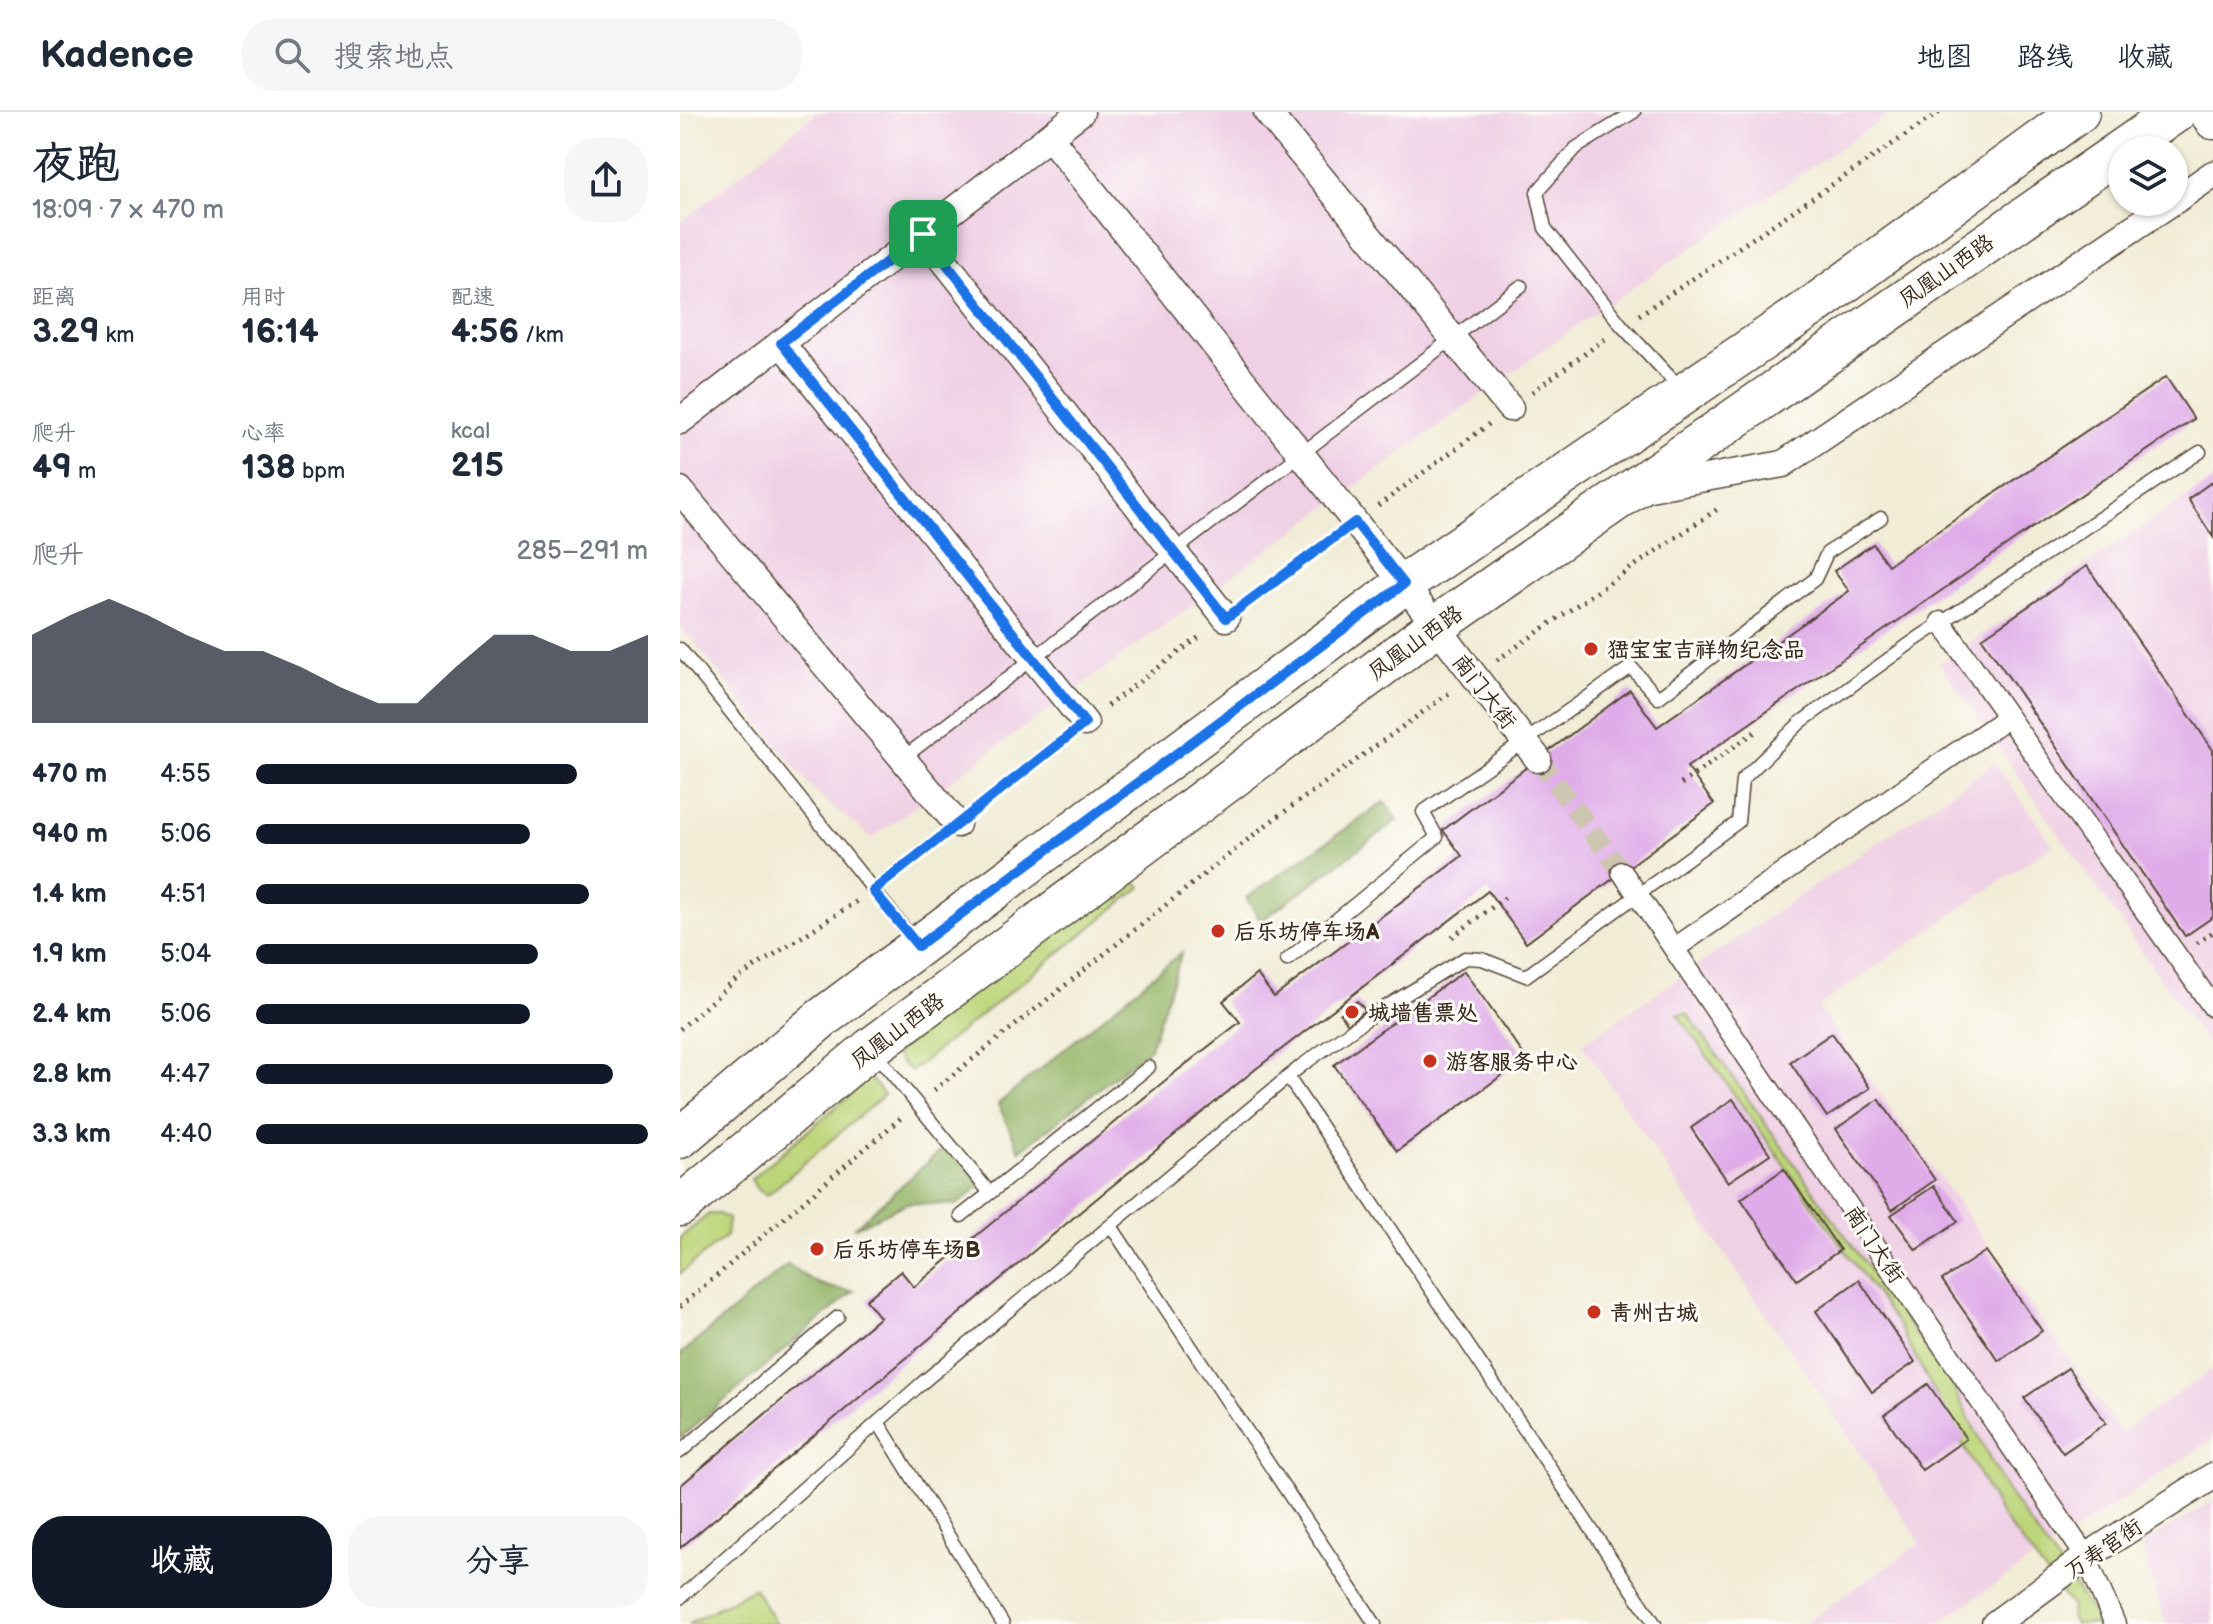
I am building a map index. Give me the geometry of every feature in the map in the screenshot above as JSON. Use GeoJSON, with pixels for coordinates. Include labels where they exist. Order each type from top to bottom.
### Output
{"type":"FeatureCollection","features":[{"type":"Feature","properties":{"kind":"main road"},"geometry":{"type":"LineString","coordinates":[[680,1138],[822,1018],[1404,584],[1810,308],[2079,112]]}},
{"type":"Feature","properties":{"kind":"main road","name":"凤凰山西路"},"geometry":{"type":"LineString","coordinates":[[680,1206],[871,1048],[1436,626],[2176,112]]}},
{"type":"Feature","properties":{"kind":"main road"},"geometry":{"type":"LineString","coordinates":[[2207,112],[2213,121]]}},
{"type":"Feature","properties":{"kind":"street"},"geometry":{"type":"LineString","coordinates":[[680,421],[1081,112]]}},
{"type":"Feature","properties":{"kind":"street"},"geometry":{"type":"LineString","coordinates":[[1267,112],[1510,408]]}},
{"type":"Feature","properties":{"kind":"street","name":"南门大街"},"geometry":{"type":"LineString","coordinates":[[1049,136],[1404,584],[1531,750]]}},
{"type":"Feature","properties":{"kind":"street"},"geometry":{"type":"LineString","coordinates":[[2188,191],[2213,174]]}},
{"type":"Feature","properties":{"kind":"street"},"geometry":{"type":"LineString","coordinates":[[1625,492],[1783,464],[2151,216]]}},
{"type":"Feature","properties":{"kind":"street"},"geometry":{"type":"LineString","coordinates":[[923,234],[1226,618]]}},
{"type":"Feature","properties":{"kind":"street"},"geometry":{"type":"LineString","coordinates":[[781,343],[1085,723]]}},
{"type":"Feature","properties":{"kind":"street"},"geometry":{"type":"LineString","coordinates":[[680,490],[957,824]]}},
{"type":"Feature","properties":{"kind":"street"},"geometry":{"type":"LineString","coordinates":[[1941,622],[2213,1007]]}},
{"type":"Feature","properties":{"kind":"street"},"geometry":{"type":"LineString","coordinates":[[1675,948],[2008,717]]}},
{"type":"Feature","properties":{"kind":"street","name":"南门大街"},"geometry":{"type":"LineString","coordinates":[[1622,872],[2086,1557],[2115,1624]]}},
{"type":"Feature","properties":{"kind":"street","name":"万寿宫街"},"geometry":{"type":"LineString","coordinates":[[1995,1624],[2086,1557],[2213,1476]]}},
{"type":"Feature","properties":{"kind":"lane"},"geometry":{"type":"LineString","coordinates":[[1634,112],[1576,148],[1537,192],[1545,228],[1622,326],[1684,392]]}},
{"type":"Feature","properties":{"kind":"lane"},"geometry":{"type":"LineString","coordinates":[[903,758],[1521,286]]}},
{"type":"Feature","properties":{"kind":"lane"},"geometry":{"type":"LineString","coordinates":[[680,1598],[878,1422],[1288,1077],[1371,1016],[1465,958],[1482,959],[1526,976],[1738,822],[1742,780],[1801,722],[1941,622],[2200,452]]}},
{"type":"Feature","properties":{"kind":"lane"},"geometry":{"type":"LineString","coordinates":[[1287,960],[1437,837],[1423,812],[1531,750],[1631,667],[1658,698],[1815,579],[1827,553],[1881,518]]}},
{"type":"Feature","properties":{"kind":"lane"},"geometry":{"type":"LineString","coordinates":[[680,649],[918,946]]}},
{"type":"Feature","properties":{"kind":"lane"},"geometry":{"type":"LineString","coordinates":[[871,1048],[990,1193]]}},
{"type":"Feature","properties":{"kind":"lane"},"geometry":{"type":"LineString","coordinates":[[961,1216],[1149,1067]]}},
{"type":"Feature","properties":{"kind":"lane"},"geometry":{"type":"LineString","coordinates":[[1288,1077],[1655,1624]]}},
{"type":"Feature","properties":{"kind":"lane"},"geometry":{"type":"LineString","coordinates":[[1111,1226],[1375,1624]]}},
{"type":"Feature","properties":{"kind":"lane"},"geometry":{"type":"LineString","coordinates":[[680,1452],[838,1317]]}},
{"type":"Feature","properties":{"kind":"lane"},"geometry":{"type":"LineString","coordinates":[[878,1422],[1003,1624]]}},
{"type":"Feature","properties":{"kind":"path"},"geometry":{"type":"LineString","coordinates":[[680,1029],[738,978],[873,891],[1085,723],[1622,326],[1940,112]]}},
{"type":"Feature","properties":{"kind":"path"},"geometry":{"type":"LineString","coordinates":[[1681,784],[1762,727]]}},
{"type":"Feature","properties":{"kind":"shaded area"},"geometry":{"type":"Polygon","coordinates":[[[817,112],[1893,112],[1576,326],[872,838],[818,795],[680,625],[680,223],[817,112]]]}},
{"type":"Feature","properties":{"kind":"shaded area"},"geometry":{"type":"Polygon","coordinates":[[[2213,479],[2213,1053],[1939,663],[2213,479]]]}},
{"type":"Feature","properties":{"kind":"shaded area"},"geometry":{"type":"Polygon","coordinates":[[[1995,763],[2053,845],[1818,1007],[2121,1432],[2213,1369],[2213,1439],[1936,1624],[1803,1624],[1921,1543],[1582,1044],[1995,763]]]}},
{"type":"Feature","properties":{"kind":"shaded area"},"geometry":{"type":"Polygon","coordinates":[[[2213,1501],[2213,1624],[2166,1624],[2141,1545],[2213,1501]]]}},
{"type":"Feature","properties":{"kind":"green space"},"geometry":{"type":"Polygon","coordinates":[[[1384,802],[1398,820],[1261,921],[1246,898],[1384,802]]]}},
{"type":"Feature","properties":{"kind":"green space"},"geometry":{"type":"Polygon","coordinates":[[[1126,870],[1141,887],[911,1071],[902,1064],[895,1054],[1126,870]]]}},
{"type":"Feature","properties":{"kind":"green space"},"geometry":{"type":"Polygon","coordinates":[[[1182,952],[1150,1048],[1020,1151],[998,1104],[1182,952]]]}},
{"type":"Feature","properties":{"kind":"green space"},"geometry":{"type":"Polygon","coordinates":[[[1687,1013],[1953,1387],[2006,1490],[2101,1624],[2075,1624],[2070,1615],[2072,1607],[2001,1515],[1898,1325],[1678,1015],[1687,1013]]]}},
{"type":"Feature","properties":{"kind":"green space"},"geometry":{"type":"Polygon","coordinates":[[[870,1078],[884,1095],[767,1195],[757,1189],[751,1179],[870,1078]]]}},
{"type":"Feature","properties":{"kind":"green space"},"geometry":{"type":"Polygon","coordinates":[[[948,1144],[981,1185],[957,1205],[907,1203],[854,1228],[948,1144]]]}},
{"type":"Feature","properties":{"kind":"green space"},"geometry":{"type":"Polygon","coordinates":[[[709,1214],[719,1214],[728,1219],[726,1236],[680,1274],[680,1238],[709,1214]]]}},
{"type":"Feature","properties":{"kind":"green space"},"geometry":{"type":"Polygon","coordinates":[[[788,1264],[819,1284],[854,1291],[680,1438],[680,1355],[788,1264]]]}},
{"type":"Feature","properties":{"kind":"green space"},"geometry":{"type":"Polygon","coordinates":[[[754,1588],[776,1624],[689,1624],[689,1623],[754,1588]]]}},
{"type":"Feature","properties":{"kind":"building"},"geometry":{"type":"Polygon","coordinates":[[[2166,377],[2194,419],[1687,767],[1714,804],[1526,943],[1488,891],[1257,1068],[680,1548],[680,1486],[880,1317],[866,1300],[901,1271],[914,1287],[1240,1022],[1223,1001],[1257,974],[1274,997],[1462,856],[1443,830],[1630,690],[1657,727],[1849,591],[1834,571],[1873,544],[1888,565],[2166,377]]]}},
{"type":"Feature","properties":{"kind":"building"},"geometry":{"type":"Polygon","coordinates":[[[2213,481],[2213,537],[2188,499],[2213,481]]]}},
{"type":"Feature","properties":{"kind":"building"},"geometry":{"type":"Polygon","coordinates":[[[2087,566],[2213,750],[2213,917],[2185,936],[1982,638],[2087,566]]]}},
{"type":"Feature","properties":{"kind":"building","name":"游客服务中心"},"geometry":{"type":"Polygon","coordinates":[[[1464,971],[1526,1058],[1397,1151],[1334,1065],[1464,971]]]}},
{"type":"Feature","properties":{"kind":"building","name":"城墙售票处"},"geometry":{"type":"Polygon","coordinates":[[[1357,1001],[1365,1010],[1348,1024],[1340,1014],[1357,1001]]]}},
{"type":"Feature","properties":{"kind":"building"},"geometry":{"type":"Polygon","coordinates":[[[1832,1033],[1870,1088],[1827,1117],[1790,1062],[1832,1033]]]}},
{"type":"Feature","properties":{"kind":"building"},"geometry":{"type":"Polygon","coordinates":[[[1733,1099],[1770,1154],[1728,1182],[1691,1128],[1733,1099]]]}},
{"type":"Feature","properties":{"kind":"building"},"geometry":{"type":"Polygon","coordinates":[[[1879,1099],[1935,1180],[1892,1210],[1836,1129],[1879,1099]]]}},
{"type":"Feature","properties":{"kind":"building"},"geometry":{"type":"Polygon","coordinates":[[[1784,1169],[1840,1250],[1797,1280],[1741,1199],[1784,1169]]]}},
{"type":"Feature","properties":{"kind":"building"},"geometry":{"type":"Polygon","coordinates":[[[1934,1186],[1958,1221],[1916,1250],[1891,1215],[1934,1186]]]}},
{"type":"Feature","properties":{"kind":"building"},"geometry":{"type":"Polygon","coordinates":[[[1986,1251],[2042,1331],[1999,1361],[1942,1280],[1986,1251]]]}},
{"type":"Feature","properties":{"kind":"building"},"geometry":{"type":"Polygon","coordinates":[[[1859,1280],[1915,1362],[1872,1392],[1816,1311],[1859,1280]]]}},
{"type":"Feature","properties":{"kind":"building"},"geometry":{"type":"Polygon","coordinates":[[[2068,1368],[2106,1423],[2063,1453],[2024,1398],[2068,1368]]]}},
{"type":"Feature","properties":{"kind":"building"},"geometry":{"type":"Polygon","coordinates":[[[1928,1384],[1966,1439],[1922,1470],[1884,1415],[1928,1384]]]}},
{"type":"Feature","properties":{"kind":"tunnel"},"geometry":{"type":"LineString","coordinates":[[1538,759],[1622,872]]}},
{"type":"Feature","properties":{"kind":"place","name":"峱宝宝吉祥物纪念品"},"geometry":{"type":"Point","coordinates":[1591,649]}},
{"type":"Feature","properties":{"kind":"place","name":"后乐坊停车场A"},"geometry":{"type":"Point","coordinates":[1218,931]}},
{"type":"Feature","properties":{"kind":"place","name":"城墙售票处"},"geometry":{"type":"Point","coordinates":[1352,1012]}},
{"type":"Feature","properties":{"kind":"place","name":"游客服务中心"},"geometry":{"type":"Point","coordinates":[1430,1061]}},
{"type":"Feature","properties":{"kind":"place","name":"后乐坊停车场B"},"geometry":{"type":"Point","coordinates":[817,1249]}},
{"type":"Feature","properties":{"kind":"place","name":"青州古城"},"geometry":{"type":"Point","coordinates":[1594,1312]}},
{"type":"Feature","properties":{"kind":"route"},"geometry":{"type":"LineString","coordinates":[[923,234],[1226,618],[1355,522],[1404,584],[918,946],[873,891],[1085,723],[781,343],[923,234]]}}]}
